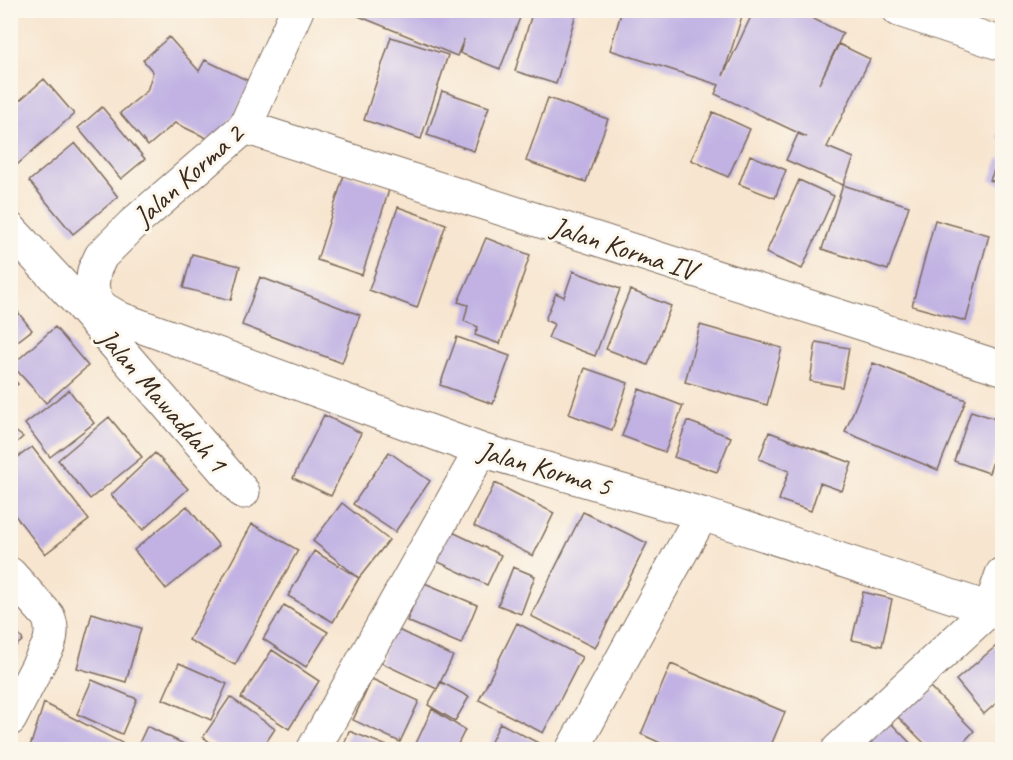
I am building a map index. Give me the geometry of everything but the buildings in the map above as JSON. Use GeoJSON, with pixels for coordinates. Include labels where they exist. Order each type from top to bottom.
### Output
{"type":"FeatureCollection","features":[{"type":"Feature","properties":{"kind":"street","name":"Jalan Korma 2"},"geometry":{"type":"LineString","coordinates":[[89,304],[94,271],[100,255],[245,128],[297,10]]}},
{"type":"Feature","properties":{"kind":"street"},"geometry":{"type":"LineString","coordinates":[[899,10],[1002,45]]}},
{"type":"Feature","properties":{"kind":"street","name":"Jalan Korma IV"},"geometry":{"type":"LineString","coordinates":[[245,128],[1002,368]]}},
{"type":"Feature","properties":{"kind":"street","name":"Jalan Mawaddah 1"},"geometry":{"type":"LineString","coordinates":[[10,229],[89,304],[243,492]]}},
{"type":"Feature","properties":{"kind":"street","name":"Jalan Korma 5"},"geometry":{"type":"LineString","coordinates":[[89,304],[104,309],[121,319],[481,450],[702,513],[996,611]]}},
{"type":"Feature","properties":{"kind":"street"},"geometry":{"type":"LineString","coordinates":[[313,750],[481,450]]}},
{"type":"Feature","properties":{"kind":"street"},"geometry":{"type":"LineString","coordinates":[[572,750],[702,513]]}},
{"type":"Feature","properties":{"kind":"street"},"geometry":{"type":"LineString","coordinates":[[10,574],[48,616],[52,624],[49,644],[10,719]]}},
{"type":"Feature","properties":{"kind":"street"},"geometry":{"type":"LineString","coordinates":[[838,750],[996,611],[1002,574]]}}]}
